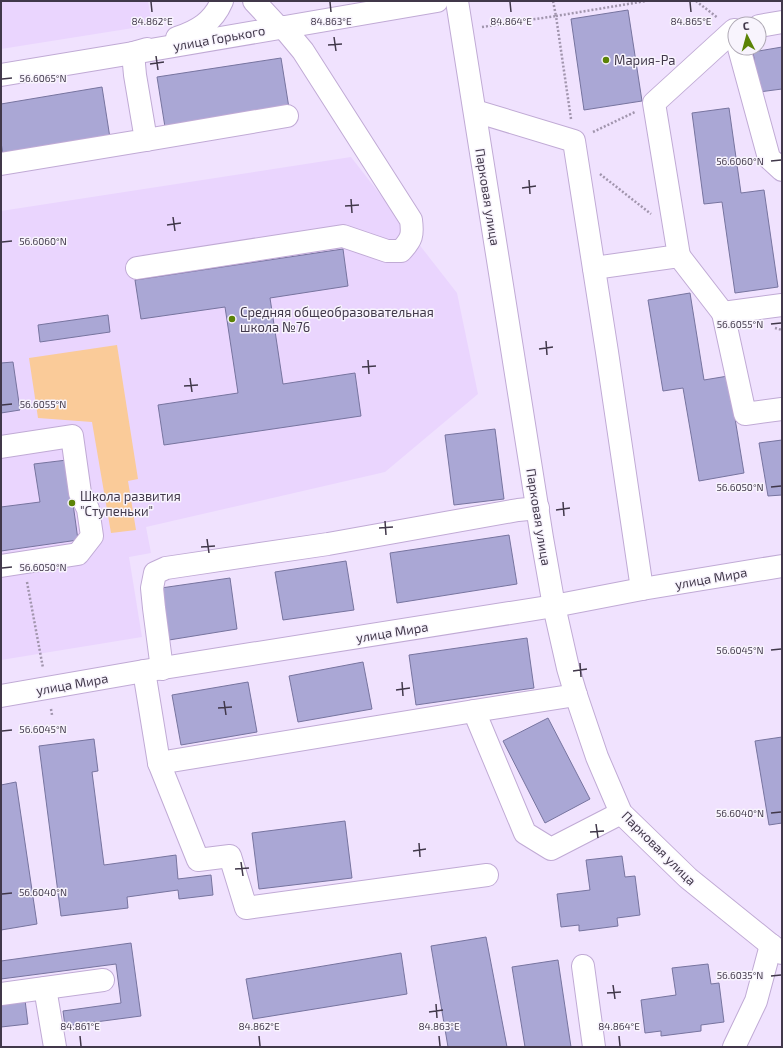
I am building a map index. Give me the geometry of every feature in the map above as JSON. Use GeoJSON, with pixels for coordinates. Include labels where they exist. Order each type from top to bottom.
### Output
{"type":"FeatureCollection","features":[{"type":"Feature","properties":{"kind":"street"},"geometry":{"type":"LineString","coordinates":[[146,140],[135,75],[133,53],[190,34],[208,22],[219,9],[222,1]]}},
{"type":"Feature","properties":{"kind":"street"},"geometry":{"type":"LineString","coordinates":[[137,268],[343,236],[387,251],[401,251],[408,243],[412,231],[411,220],[303,51],[254,1]]}},
{"type":"Feature","properties":{"kind":"street","name":"улица Горького"},"geometry":{"type":"LineString","coordinates":[[1,75],[437,1]]}},
{"type":"Feature","properties":{"kind":"street","name":"Парковая улица"},"geometry":{"type":"LineString","coordinates":[[457,1],[554,606],[568,668],[576,695],[597,757],[621,812],[688,878],[777,949]]}},
{"type":"Feature","properties":{"kind":"street"},"geometry":{"type":"LineString","coordinates":[[767,25],[782,22]]}},
{"type":"Feature","properties":{"kind":"street"},"geometry":{"type":"LineString","coordinates":[[727,43],[654,104],[679,256],[722,312],[745,414],[782,409]]}},
{"type":"Feature","properties":{"kind":"street"},"geometry":{"type":"LineString","coordinates":[[742,56],[769,158],[782,170]]}},
{"type":"Feature","properties":{"kind":"street"},"geometry":{"type":"LineString","coordinates":[[475,111],[575,148],[642,589]]}},
{"type":"Feature","properties":{"kind":"street"},"geometry":{"type":"LineString","coordinates":[[1,164],[287,116]]}},
{"type":"Feature","properties":{"kind":"street"},"geometry":{"type":"LineString","coordinates":[[594,268],[679,256]]}},
{"type":"Feature","properties":{"kind":"street"},"geometry":{"type":"LineString","coordinates":[[722,312],[782,305]]}},
{"type":"Feature","properties":{"kind":"street"},"geometry":{"type":"LineString","coordinates":[[1,447],[72,436],[80,493],[88,508],[92,536],[78,554],[1,566]]}},
{"type":"Feature","properties":{"kind":"street"},"geometry":{"type":"LineString","coordinates":[[487,875],[246,908],[230,856],[198,860],[159,763],[153,670],[154,608],[152,588],[155,572],[166,568],[328,544],[518,510],[538,508]]}},
{"type":"Feature","properties":{"kind":"street","name":"улица Мира"},"geometry":{"type":"LineString","coordinates":[[1,696],[153,670],[554,606],[642,589],[782,566]]}},
{"type":"Feature","properties":{"kind":"street"},"geometry":{"type":"LineString","coordinates":[[159,763],[576,695]]}},
{"type":"Feature","properties":{"kind":"street"},"geometry":{"type":"LineString","coordinates":[[474,711],[525,833],[551,848],[621,812]]}},
{"type":"Feature","properties":{"kind":"street"},"geometry":{"type":"LineString","coordinates":[[734,1047],[756,1001],[777,949]]}},
{"type":"Feature","properties":{"kind":"street"},"geometry":{"type":"LineString","coordinates":[[583,966],[594,1047]]}},
{"type":"Feature","properties":{"kind":"street"},"geometry":{"type":"LineString","coordinates":[[1,994],[103,980]]}},
{"type":"Feature","properties":{"kind":"street"},"geometry":{"type":"LineString","coordinates":[[45,988],[54,1047]]}},
{"type":"Feature","properties":{"kind":"path"},"geometry":{"type":"LineString","coordinates":[[553,1],[575,148],[653,216]]}},
{"type":"Feature","properties":{"kind":"path"},"geometry":{"type":"LineString","coordinates":[[478,27],[646,1]]}},
{"type":"Feature","properties":{"kind":"path"},"geometry":{"type":"LineString","coordinates":[[696,1],[727,27]]}},
{"type":"Feature","properties":{"kind":"path"},"geometry":{"type":"LineString","coordinates":[[575,148],[654,104]]}},
{"type":"Feature","properties":{"kind":"path"},"geometry":{"type":"LineString","coordinates":[[24,562],[43,668]]}},
{"type":"Feature","properties":{"kind":"shaded area"},"geometry":{"type":"Polygon","coordinates":[[[1,1],[148,1],[152,25],[1,49],[1,1]]]}},
{"type":"Feature","properties":{"kind":"shaded area","name":"Средняя общеобразовательная школа №76"},"geometry":{"type":"Polygon","coordinates":[[[351,157],[457,293],[478,394],[385,472],[146,527],[151,553],[129,557],[142,637],[1,660],[1,211],[351,157]]]}},
{"type":"Feature","properties":{"kind":"shaded area"},"geometry":{"type":"Polygon","coordinates":[[[117,345],[138,479],[128,481],[136,530],[111,533],[92,422],[38,418],[29,358],[117,345]]]}},
{"type":"Feature","properties":{"kind":"building","name":"Мария-Ра"},"geometry":{"type":"Polygon","coordinates":[[[628,10],[642,101],[584,110],[571,19],[628,10]]]}},
{"type":"Feature","properties":{"kind":"building"},"geometry":{"type":"Polygon","coordinates":[[[782,47],[782,89],[759,92],[754,56],[767,56],[767,50],[782,47]]]}},
{"type":"Feature","properties":{"kind":"building"},"geometry":{"type":"Polygon","coordinates":[[[281,58],[289,108],[165,127],[157,77],[281,58]]]}},
{"type":"Feature","properties":{"kind":"building"},"geometry":{"type":"Polygon","coordinates":[[[102,87],[110,138],[3,156],[1,142],[1,104],[102,87]]]}},
{"type":"Feature","properties":{"kind":"building"},"geometry":{"type":"Polygon","coordinates":[[[729,108],[741,193],[764,190],[778,287],[735,293],[722,202],[704,204],[692,113],[729,108]]]}},
{"type":"Feature","properties":{"kind":"building"},"geometry":{"type":"Polygon","coordinates":[[[343,249],[348,286],[270,298],[283,384],[355,373],[361,416],[164,445],[158,405],[238,393],[225,307],[141,319],[135,280],[343,249]]]}},
{"type":"Feature","properties":{"kind":"building"},"geometry":{"type":"Polygon","coordinates":[[[690,293],[704,380],[728,376],[744,473],[699,481],[683,388],[663,391],[648,300],[690,293]]]}},
{"type":"Feature","properties":{"kind":"building"},"geometry":{"type":"Polygon","coordinates":[[[108,315],[110,332],[40,342],[38,325],[108,315]]]}},
{"type":"Feature","properties":{"kind":"building"},"geometry":{"type":"Polygon","coordinates":[[[13,362],[20,410],[1,413],[1,363],[13,362]]]}},
{"type":"Feature","properties":{"kind":"building"},"geometry":{"type":"Polygon","coordinates":[[[495,429],[504,499],[454,505],[445,435],[495,429]]]}},
{"type":"Feature","properties":{"kind":"building"},"geometry":{"type":"Polygon","coordinates":[[[782,440],[782,495],[768,496],[759,443],[782,440]]]}},
{"type":"Feature","properties":{"kind":"building"},"geometry":{"type":"Polygon","coordinates":[[[67,460],[78,540],[1,551],[1,507],[40,502],[34,464],[67,460]]]}},
{"type":"Feature","properties":{"kind":"building"},"geometry":{"type":"Polygon","coordinates":[[[509,535],[517,584],[397,603],[390,553],[509,535]]]}},
{"type":"Feature","properties":{"kind":"building"},"geometry":{"type":"Polygon","coordinates":[[[346,561],[354,610],[283,620],[275,572],[346,561]]]}},
{"type":"Feature","properties":{"kind":"building"},"geometry":{"type":"Polygon","coordinates":[[[230,578],[237,629],[169,640],[161,588],[230,578]]]}},
{"type":"Feature","properties":{"kind":"building"},"geometry":{"type":"Polygon","coordinates":[[[527,638],[534,688],[416,705],[409,655],[527,638]]]}},
{"type":"Feature","properties":{"kind":"building"},"geometry":{"type":"Polygon","coordinates":[[[363,662],[372,709],[298,722],[289,676],[363,662]]]}},
{"type":"Feature","properties":{"kind":"building"},"geometry":{"type":"Polygon","coordinates":[[[248,682],[257,732],[181,745],[172,695],[248,682]]]}},
{"type":"Feature","properties":{"kind":"building"},"geometry":{"type":"Polygon","coordinates":[[[548,718],[590,799],[545,823],[503,741],[548,718]]]}},
{"type":"Feature","properties":{"kind":"building"},"geometry":{"type":"Polygon","coordinates":[[[782,737],[782,823],[769,825],[755,741],[782,737]]]}},
{"type":"Feature","properties":{"kind":"building"},"geometry":{"type":"Polygon","coordinates":[[[94,739],[98,771],[92,772],[104,865],[176,855],[178,879],[211,875],[213,895],[179,899],[178,890],[127,897],[128,908],[61,916],[39,746],[94,739]]]}},
{"type":"Feature","properties":{"kind":"building"},"geometry":{"type":"Polygon","coordinates":[[[16,782],[37,924],[1,930],[1,785],[16,782]]]}},
{"type":"Feature","properties":{"kind":"building"},"geometry":{"type":"Polygon","coordinates":[[[345,821],[352,878],[259,889],[252,833],[345,821]]]}},
{"type":"Feature","properties":{"kind":"building"},"geometry":{"type":"Polygon","coordinates":[[[622,856],[625,877],[635,876],[640,915],[617,918],[618,926],[579,931],[579,925],[561,927],[557,894],[590,890],[586,860],[622,856]]]}},
{"type":"Feature","properties":{"kind":"building"},"geometry":{"type":"Polygon","coordinates":[[[486,937],[507,1047],[448,1047],[431,946],[486,937]]]}},
{"type":"Feature","properties":{"kind":"building"},"geometry":{"type":"Polygon","coordinates":[[[131,943],[141,1016],[65,1026],[63,1011],[121,1003],[116,964],[1,979],[1,961],[131,943]]]}},
{"type":"Feature","properties":{"kind":"building"},"geometry":{"type":"Polygon","coordinates":[[[401,953],[407,994],[253,1019],[246,979],[401,953]]]}},
{"type":"Feature","properties":{"kind":"building"},"geometry":{"type":"Polygon","coordinates":[[[558,960],[571,1047],[525,1047],[512,967],[558,960]]]}},
{"type":"Feature","properties":{"kind":"building"},"geometry":{"type":"Polygon","coordinates":[[[708,964],[711,984],[719,983],[724,1022],[701,1025],[701,1031],[661,1036],[661,1031],[645,1033],[641,1000],[676,995],[672,968],[708,964]]]}},
{"type":"Feature","properties":{"kind":"building"},"geometry":{"type":"Polygon","coordinates":[[[25,1000],[28,1024],[1,1027],[1,1003],[25,1000]]]}},
{"type":"Feature","properties":{"kind":"place","name":"Мария-Ра"},"geometry":{"type":"Point","coordinates":[606,60]}},
{"type":"Feature","properties":{"kind":"place","name":"Средняя общеобразовательная школа №76"},"geometry":{"type":"Point","coordinates":[232,319]}},
{"type":"Feature","properties":{"kind":"place","name":"Школа развития \"Ступеньки\""},"geometry":{"type":"Point","coordinates":[72,503]}}]}
